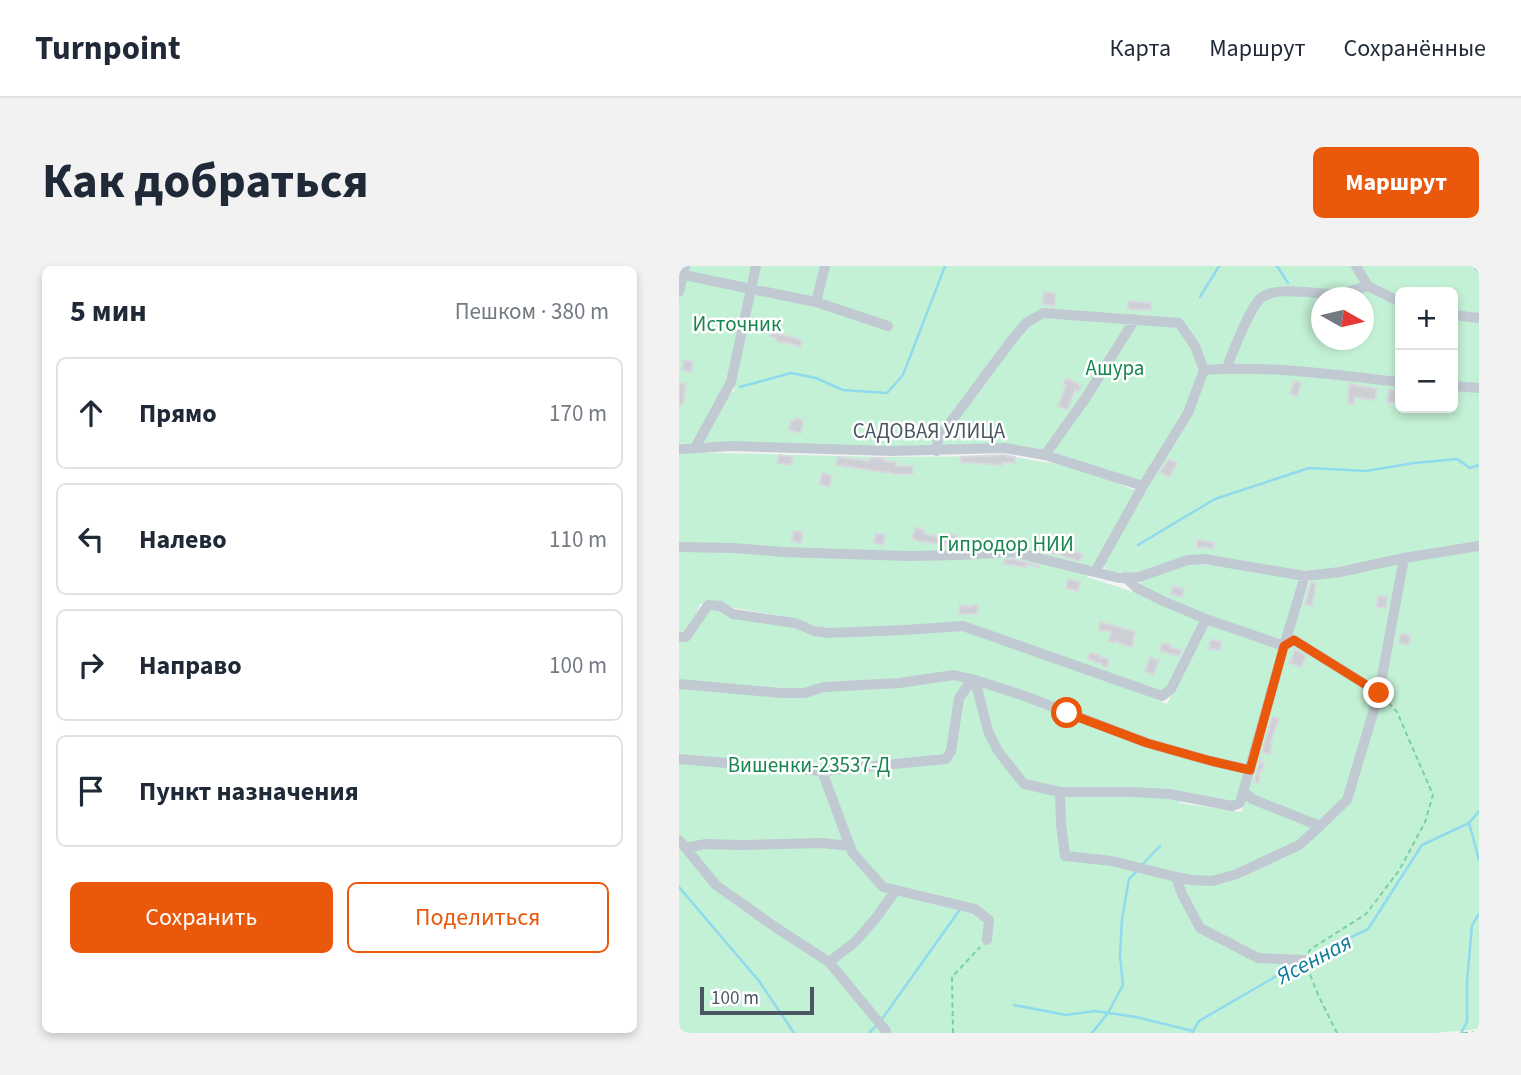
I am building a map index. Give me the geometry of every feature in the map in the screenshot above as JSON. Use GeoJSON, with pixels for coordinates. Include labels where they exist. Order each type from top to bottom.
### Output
{"type":"FeatureCollection","features":[{"type":"Feature","properties":{"kind":"street"},"geometry":{"type":"LineString","coordinates":[[695,449],[731,382],[755,266]]}},
{"type":"Feature","properties":{"kind":"street"},"geometry":{"type":"LineString","coordinates":[[816,302],[825,266]]}},
{"type":"Feature","properties":{"kind":"street"},"geometry":{"type":"LineString","coordinates":[[1356,266],[1368,285],[1395,299]]}},
{"type":"Feature","properties":{"kind":"street"},"geometry":{"type":"LineString","coordinates":[[679,292],[682,272],[816,302],[888,326]]}},
{"type":"Feature","properties":{"kind":"street"},"geometry":{"type":"LineString","coordinates":[[1228,369],[1229,361],[1255,306],[1263,297],[1271,293],[1304,291],[1338,294],[1368,285]]}},
{"type":"Feature","properties":{"kind":"street"},"geometry":{"type":"LineString","coordinates":[[937,451],[938,439],[987,372],[1026,323],[1043,313],[1179,323],[1195,346],[1204,370],[1188,413],[1095,572]]}},
{"type":"Feature","properties":{"kind":"street"},"geometry":{"type":"LineString","coordinates":[[1458,316],[1479,318]]}},
{"type":"Feature","properties":{"kind":"street"},"geometry":{"type":"LineString","coordinates":[[1045,455],[1085,399],[1135,319]]}},
{"type":"Feature","properties":{"kind":"street"},"geometry":{"type":"LineString","coordinates":[[1204,370],[1297,371],[1395,381]]}},
{"type":"Feature","properties":{"kind":"street"},"geometry":{"type":"LineString","coordinates":[[1458,386],[1479,388]]}},
{"type":"Feature","properties":{"kind":"street","name":"САДОВАЯ УЛИЦА"},"geometry":{"type":"LineString","coordinates":[[679,449],[731,446],[891,451],[1004,448],[1045,455],[1143,486]]}},
{"type":"Feature","properties":{"kind":"street"},"geometry":{"type":"LineString","coordinates":[[679,547],[909,556],[1013,552],[1125,578],[1139,577],[1196,559],[1305,576],[1479,546]]}},
{"type":"Feature","properties":{"kind":"street"},"geometry":{"type":"LineString","coordinates":[[1060,792],[1065,856],[1112,861],[1191,880],[1212,881],[1237,874],[1299,845],[1347,800],[1379,693],[1403,558]]}},
{"type":"Feature","properties":{"kind":"street"},"geometry":{"type":"LineString","coordinates":[[975,680],[988,731],[998,751],[1024,784],[1060,792],[1132,792],[1232,806],[1240,803],[1305,576]]}},
{"type":"Feature","properties":{"kind":"street"},"geometry":{"type":"LineString","coordinates":[[1125,578],[1137,588],[1206,619],[1284,646]]}},
{"type":"Feature","properties":{"kind":"street"},"geometry":{"type":"LineString","coordinates":[[679,637],[686,637],[708,605],[720,606],[733,614],[795,623],[814,631],[828,633],[963,626],[1162,696],[1171,689],[1206,619]]}},
{"type":"Feature","properties":{"kind":"street"},"geometry":{"type":"LineString","coordinates":[[1284,646],[1294,640],[1379,693]]}},
{"type":"Feature","properties":{"kind":"street"},"geometry":{"type":"LineString","coordinates":[[679,684],[805,693],[824,687],[899,683],[954,674],[1022,695],[1147,743],[1250,770]]}},
{"type":"Feature","properties":{"kind":"street"},"geometry":{"type":"LineString","coordinates":[[679,759],[822,771],[946,759],[951,751],[959,698],[975,680]]}},
{"type":"Feature","properties":{"kind":"street"},"geometry":{"type":"LineString","coordinates":[[822,771],[852,852],[883,887],[975,909],[989,920],[987,940]]}},
{"type":"Feature","properties":{"kind":"street"},"geometry":{"type":"LineString","coordinates":[[1244,790],[1252,799],[1320,826]]}},
{"type":"Feature","properties":{"kind":"street"},"geometry":{"type":"LineString","coordinates":[[682,844],[822,842],[850,846]]}},
{"type":"Feature","properties":{"kind":"street"},"geometry":{"type":"LineString","coordinates":[[682,844],[716,885],[829,962],[886,1031]]}},
{"type":"Feature","properties":{"kind":"street"},"geometry":{"type":"LineString","coordinates":[[1176,877],[1200,928],[1258,958],[1304,960]]}},
{"type":"Feature","properties":{"kind":"street"},"geometry":{"type":"LineString","coordinates":[[829,962],[855,942],[896,890]]}},
{"type":"Feature","properties":{"kind":"path"},"geometry":{"type":"LineString","coordinates":[[1337,1033],[1304,960],[1311,949],[1366,914],[1398,872],[1413,846],[1425,822],[1433,796],[1397,712],[1379,693]]}},
{"type":"Feature","properties":{"kind":"path"},"geometry":{"type":"LineString","coordinates":[[953,1033],[952,977],[987,940]]}},
{"type":"Feature","properties":{"kind":"path"},"geometry":{"type":"LineString","coordinates":[[1463,1033],[1479,1032]]}},
{"type":"Feature","properties":{"kind":"green space"},"geometry":{"type":"Polygon","coordinates":[[[679,266],[1479,266],[1479,1029],[1436,1033],[679,1033],[679,642],[688,642],[708,611],[719,609],[735,617],[790,626],[809,634],[833,638],[887,632],[931,633],[963,628],[1061,661],[1167,704],[1207,624],[1279,649],[1235,802],[1180,794],[1179,803],[1242,812],[1286,651],[1310,579],[1307,571],[1190,555],[1139,574],[1111,572],[1105,569],[1104,561],[1149,486],[1054,456],[1006,446],[907,449],[701,442],[728,393],[735,391],[734,386],[725,388],[693,445],[679,443],[679,266]]]}},
{"type":"Feature","properties":{"kind":"green space","name":"Гипродор НИИ"},"geometry":{"type":"Polygon","coordinates":[[[679,452],[884,457],[1007,456],[1057,464],[1137,491],[1087,577],[1134,592],[1142,581],[1191,563],[1302,578],[1283,641],[1203,616],[1168,687],[1161,692],[966,622],[833,631],[787,617],[712,603],[700,604],[690,626],[679,633],[679,452]]]}},
{"type":"Feature","properties":{"kind":"building"},"geometry":{"type":"Polygon","coordinates":[[[1044,292],[1056,294],[1054,306],[1042,304],[1044,292]]]}},
{"type":"Feature","properties":{"kind":"building"},"geometry":{"type":"Polygon","coordinates":[[[1128,301],[1151,303],[1151,310],[1128,309],[1128,301]]]}},
{"type":"Feature","properties":{"kind":"building"},"geometry":{"type":"Polygon","coordinates":[[[771,332],[802,340],[800,347],[776,341],[776,338],[770,336],[771,332]]]}},
{"type":"Feature","properties":{"kind":"building"},"geometry":{"type":"Polygon","coordinates":[[[684,360],[693,362],[691,372],[682,370],[684,360]]]}},
{"type":"Feature","properties":{"kind":"building"},"geometry":{"type":"Polygon","coordinates":[[[1066,378],[1081,386],[1078,392],[1075,390],[1067,410],[1058,406],[1066,386],[1063,384],[1066,378]]]}},
{"type":"Feature","properties":{"kind":"building"},"geometry":{"type":"Polygon","coordinates":[[[1294,381],[1301,383],[1297,396],[1290,394],[1294,381]]]}},
{"type":"Feature","properties":{"kind":"building"},"geometry":{"type":"Polygon","coordinates":[[[679,383],[686,384],[683,405],[679,405],[679,383]]]}},
{"type":"Feature","properties":{"kind":"building"},"geometry":{"type":"Polygon","coordinates":[[[1349,384],[1377,389],[1375,400],[1354,397],[1354,404],[1348,404],[1349,384]]]}},
{"type":"Feature","properties":{"kind":"building"},"geometry":{"type":"Polygon","coordinates":[[[1389,390],[1395,391],[1395,403],[1387,402],[1389,390]]]}},
{"type":"Feature","properties":{"kind":"building"},"geometry":{"type":"Polygon","coordinates":[[[791,420],[803,420],[801,433],[789,430],[791,420]]]}},
{"type":"Feature","properties":{"kind":"building"},"geometry":{"type":"Polygon","coordinates":[[[779,455],[793,457],[791,465],[777,463],[779,455]]]}},
{"type":"Feature","properties":{"kind":"building"},"geometry":{"type":"Polygon","coordinates":[[[838,457],[869,461],[870,458],[884,458],[883,461],[896,462],[896,466],[913,466],[913,474],[836,465],[838,457]]]}},
{"type":"Feature","properties":{"kind":"building"},"geometry":{"type":"Polygon","coordinates":[[[961,457],[1015,457],[1015,463],[1002,462],[1002,465],[961,462],[961,457]]]}},
{"type":"Feature","properties":{"kind":"building"},"geometry":{"type":"Polygon","coordinates":[[[1169,459],[1177,463],[1169,477],[1160,472],[1169,459]]]}},
{"type":"Feature","properties":{"kind":"building"},"geometry":{"type":"Polygon","coordinates":[[[822,473],[832,476],[829,487],[820,484],[822,473]]]}},
{"type":"Feature","properties":{"kind":"building"},"geometry":{"type":"Polygon","coordinates":[[[916,527],[925,531],[924,534],[949,538],[949,534],[957,536],[955,547],[920,542],[912,538],[916,527]]]}},
{"type":"Feature","properties":{"kind":"building"},"geometry":{"type":"Polygon","coordinates":[[[793,531],[803,532],[801,543],[792,541],[793,531]]]}},
{"type":"Feature","properties":{"kind":"building"},"geometry":{"type":"Polygon","coordinates":[[[876,533],[885,535],[883,545],[874,543],[876,533]]]}},
{"type":"Feature","properties":{"kind":"building"},"geometry":{"type":"Polygon","coordinates":[[[1197,540],[1214,543],[1213,549],[1197,548],[1197,540]]]}},
{"type":"Feature","properties":{"kind":"building"},"geometry":{"type":"Polygon","coordinates":[[[1052,543],[1083,555],[1080,561],[1049,552],[1052,543]]]}},
{"type":"Feature","properties":{"kind":"building"},"geometry":{"type":"Polygon","coordinates":[[[1012,559],[1039,567],[1004,564],[1005,560],[1012,559]]]}},
{"type":"Feature","properties":{"kind":"building"},"geometry":{"type":"Polygon","coordinates":[[[1068,579],[1080,582],[1078,591],[1066,588],[1068,579]]]}},
{"type":"Feature","properties":{"kind":"building"},"geometry":{"type":"Polygon","coordinates":[[[1311,583],[1316,583],[1312,606],[1305,604],[1311,583]]]}},
{"type":"Feature","properties":{"kind":"building"},"geometry":{"type":"Polygon","coordinates":[[[1173,586],[1184,589],[1182,597],[1171,594],[1173,586]]]}},
{"type":"Feature","properties":{"kind":"building"},"geometry":{"type":"Polygon","coordinates":[[[1378,596],[1387,597],[1386,608],[1377,607],[1378,596]]]}},
{"type":"Feature","properties":{"kind":"building"},"geometry":{"type":"Polygon","coordinates":[[[960,605],[978,606],[977,614],[959,614],[960,605]]]}},
{"type":"Feature","properties":{"kind":"building"},"geometry":{"type":"Polygon","coordinates":[[[1100,622],[1135,632],[1132,648],[1109,641],[1111,631],[1099,630],[1100,622]]]}},
{"type":"Feature","properties":{"kind":"building"},"geometry":{"type":"Polygon","coordinates":[[[1400,634],[1410,635],[1409,645],[1399,643],[1400,634]]]}},
{"type":"Feature","properties":{"kind":"building"},"geometry":{"type":"Polygon","coordinates":[[[1210,640],[1221,641],[1220,650],[1209,649],[1210,640]]]}},
{"type":"Feature","properties":{"kind":"building"},"geometry":{"type":"Polygon","coordinates":[[[1162,643],[1182,650],[1179,656],[1160,651],[1162,643]]]}},
{"type":"Feature","properties":{"kind":"building"},"geometry":{"type":"Polygon","coordinates":[[[1295,649],[1306,656],[1301,667],[1290,663],[1295,649]]]}},
{"type":"Feature","properties":{"kind":"building"},"geometry":{"type":"Polygon","coordinates":[[[1090,653],[1100,655],[1099,658],[1108,658],[1108,667],[1088,659],[1090,653]]]}},
{"type":"Feature","properties":{"kind":"building"},"geometry":{"type":"Polygon","coordinates":[[[1150,657],[1159,661],[1153,675],[1145,671],[1150,657]]]}},
{"type":"Feature","properties":{"kind":"building"},"geometry":{"type":"Polygon","coordinates":[[[1272,717],[1279,719],[1270,743],[1270,754],[1262,752],[1272,717]]]}},
{"type":"Feature","properties":{"kind":"building"},"geometry":{"type":"Polygon","coordinates":[[[1261,756],[1261,763],[1264,763],[1260,770],[1259,783],[1254,782],[1261,756]]]}},
{"type":"Feature","properties":{"kind":"waterway"},"geometry":{"type":"LineString","coordinates":[[740,387],[791,373],[816,378],[843,390],[887,393],[903,375],[945,266]]}},
{"type":"Feature","properties":{"kind":"waterway"},"geometry":{"type":"LineString","coordinates":[[1200,297],[1219,266]]}},
{"type":"Feature","properties":{"kind":"waterway"},"geometry":{"type":"LineString","coordinates":[[1277,266],[1288,283]]}},
{"type":"Feature","properties":{"kind":"waterway"},"geometry":{"type":"LineString","coordinates":[[1138,545],[1215,499],[1309,468],[1366,471],[1457,459],[1470,468],[1479,465]]}},
{"type":"Feature","properties":{"kind":"waterway","name":"Ясенная"},"geometry":{"type":"LineString","coordinates":[[1308,958],[1368,929],[1422,845],[1469,823],[1479,811]]}},
{"type":"Feature","properties":{"kind":"waterway"},"geometry":{"type":"LineString","coordinates":[[1469,823],[1479,860]]}},
{"type":"Feature","properties":{"kind":"waterway"},"geometry":{"type":"LineString","coordinates":[[1141,866],[1160,846]]}},
{"type":"Feature","properties":{"kind":"waterway"},"geometry":{"type":"LineString","coordinates":[[1092,1033],[1108,1013],[1123,985],[1120,956],[1122,919],[1129,879],[1137,871]]}},
{"type":"Feature","properties":{"kind":"waterway"},"geometry":{"type":"LineString","coordinates":[[679,887],[759,981],[794,1033]]}},
{"type":"Feature","properties":{"kind":"waterway"},"geometry":{"type":"LineString","coordinates":[[882,1019],[961,908]]}},
{"type":"Feature","properties":{"kind":"waterway"},"geometry":{"type":"LineString","coordinates":[[1461,1033],[1467,1022],[1472,925],[1479,914]]}},
{"type":"Feature","properties":{"kind":"waterway","name":"Ясенная"},"geometry":{"type":"LineString","coordinates":[[1192,1033],[1199,1021],[1299,963]]}},
{"type":"Feature","properties":{"kind":"waterway"},"geometry":{"type":"LineString","coordinates":[[1014,1005],[1066,1015],[1095,1011],[1136,1017],[1193,1031]]}},
{"type":"Feature","properties":{"kind":"waterway"},"geometry":{"type":"LineString","coordinates":[[869,1033],[878,1024]]}},
{"type":"Feature","properties":{"kind":"route"},"geometry":{"type":"LineString","coordinates":[[1067,713],[1147,743],[1250,770],[1284,646],[1294,640],[1379,693]]}},
{"type":"Feature","properties":{"kind":"park label","name":"Источник"},"geometry":{"type":"Point","coordinates":[737,324]}},
{"type":"Feature","properties":{"kind":"park label","name":"Ашура"},"geometry":{"type":"Point","coordinates":[1115,368]}},
{"type":"Feature","properties":{"kind":"park label","name":"Вишенки-23537-Д"},"geometry":{"type":"Point","coordinates":[809,765]}}]}
